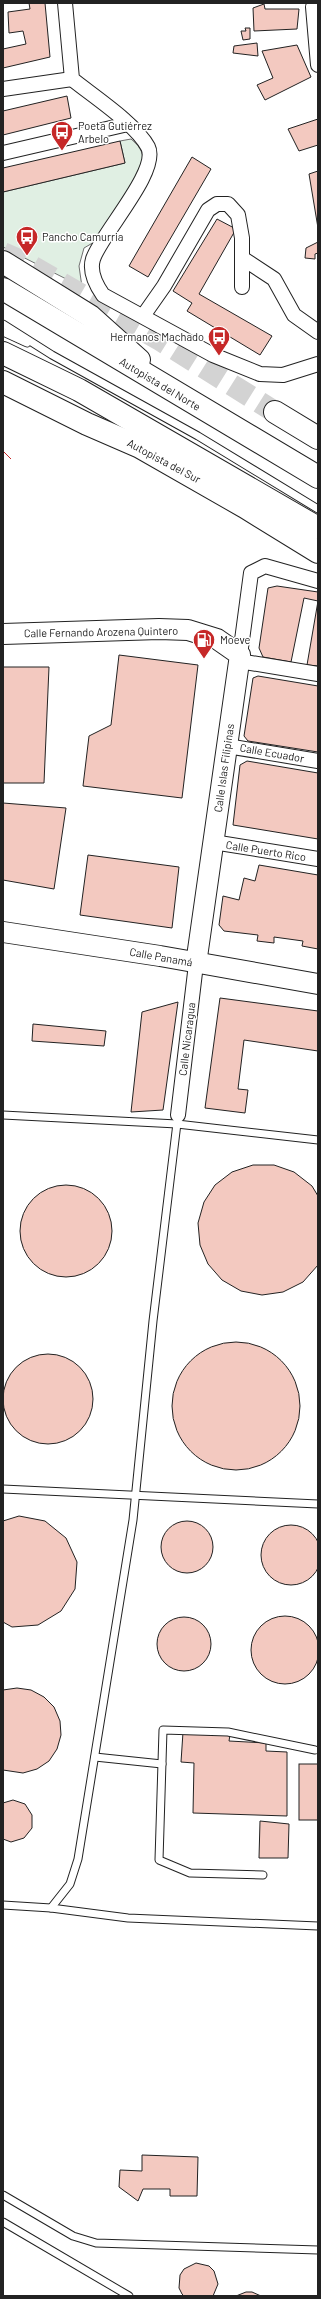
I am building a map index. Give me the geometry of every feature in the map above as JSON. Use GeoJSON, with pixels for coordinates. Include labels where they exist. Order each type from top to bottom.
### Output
{"type":"FeatureCollection","features":[{"type":"Feature","properties":{"kind":"highway"},"geometry":{"type":"LineString","coordinates":[[3,262],[90,316],[179,395]]}},
{"type":"Feature","properties":{"kind":"highway","name":"Autopista del Norte"},"geometry":{"type":"LineString","coordinates":[[3,289],[318,477]]}},
{"type":"Feature","properties":{"kind":"highway"},"geometry":{"type":"LineString","coordinates":[[3,353],[79,390],[318,528]]}},
{"type":"Feature","properties":{"kind":"highway"},"geometry":{"type":"LineString","coordinates":[[3,363],[15,372],[94,414],[140,446]]}},
{"type":"Feature","properties":{"kind":"highway","name":"Autopista del Sur"},"geometry":{"type":"LineString","coordinates":[[3,382],[86,424],[140,446],[245,507],[318,552]]}},
{"type":"Feature","properties":{"kind":"highway"},"geometry":{"type":"LineString","coordinates":[[275,412],[318,438]]}},
{"type":"Feature","properties":{"kind":"street"},"geometry":{"type":"LineString","coordinates":[[65,3],[72,79],[128,124],[142,137],[149,149],[148,168],[93,259],[92,270],[95,284],[104,295],[213,354],[260,374],[283,375],[318,364]]}},
{"type":"Feature","properties":{"kind":"street"},"geometry":{"type":"LineString","coordinates":[[313,7],[318,65]]}},
{"type":"Feature","properties":{"kind":"street"},"geometry":{"type":"LineString","coordinates":[[3,89],[72,79]]}},
{"type":"Feature","properties":{"kind":"street"},"geometry":{"type":"LineString","coordinates":[[3,153],[128,124]]}},
{"type":"Feature","properties":{"kind":"street"},"geometry":{"type":"LineString","coordinates":[[143,316],[164,286],[208,210],[217,204],[228,204],[238,215],[242,238],[242,286]]}},
{"type":"Feature","properties":{"kind":"street"},"geometry":{"type":"LineString","coordinates":[[242,258],[274,279],[294,315],[318,332]]}},
{"type":"Feature","properties":{"kind":"street","name":"Calle Islas Filipinas"},"geometry":{"type":"LineString","coordinates":[[196,964],[251,573],[265,566],[318,581]]}},
{"type":"Feature","properties":{"kind":"street","name":"Calle Fernando Arozena Quintero"},"geometry":{"type":"LineString","coordinates":[[3,634],[159,628],[188,630],[217,639],[240,658]]}},
{"type":"Feature","properties":{"kind":"street"},"geometry":{"type":"LineString","coordinates":[[240,658],[318,674]]}},
{"type":"Feature","properties":{"kind":"street","name":"Calle Ecuador"},"geometry":{"type":"LineString","coordinates":[[227,746],[318,761]]}},
{"type":"Feature","properties":{"kind":"street","name":"Calle Puerto Rico"},"geometry":{"type":"LineString","coordinates":[[213,842],[318,859]]}},
{"type":"Feature","properties":{"kind":"street","name":"Calle Panamá"},"geometry":{"type":"LineString","coordinates":[[3,932],[160,956],[196,964],[318,984]]}},
{"type":"Feature","properties":{"kind":"street","name":"Calle Nicaragua"},"geometry":{"type":"LineString","coordinates":[[178,1120],[196,964]]}},
{"type":"Feature","properties":{"kind":"lane"},"geometry":{"type":"LineString","coordinates":[[69,293],[90,316]]}},
{"type":"Feature","properties":{"kind":"lane"},"geometry":{"type":"LineString","coordinates":[[3,324],[52,355],[198,436],[318,509]]}},
{"type":"Feature","properties":{"kind":"lane"},"geometry":{"type":"LineString","coordinates":[[3,332],[52,355]]}},
{"type":"Feature","properties":{"kind":"lane"},"geometry":{"type":"LineString","coordinates":[[3,1115],[178,1120],[318,1140]]}},
{"type":"Feature","properties":{"kind":"lane"},"geometry":{"type":"LineString","coordinates":[[51,1908],[70,1884],[78,1859],[136,1494],[152,1321],[178,1120]]}},
{"type":"Feature","properties":{"kind":"lane"},"geometry":{"type":"LineString","coordinates":[[3,1489],[136,1494],[163,1498],[318,1504]]}},
{"type":"Feature","properties":{"kind":"lane"},"geometry":{"type":"LineString","coordinates":[[263,1875],[190,1873],[159,1860],[162,1730],[228,1732],[315,1750]]}},
{"type":"Feature","properties":{"kind":"lane"},"geometry":{"type":"LineString","coordinates":[[94,1757],[162,1764]]}},
{"type":"Feature","properties":{"kind":"lane"},"geometry":{"type":"LineString","coordinates":[[3,1905],[51,1908],[128,1918],[318,1926]]}},
{"type":"Feature","properties":{"kind":"lane"},"geometry":{"type":"LineString","coordinates":[[3,2195],[73,2236],[96,2243],[318,2250]]}},
{"type":"Feature","properties":{"kind":"lane"},"geometry":{"type":"LineString","coordinates":[[3,2222],[129,2296]]}},
{"type":"Feature","properties":{"kind":"green space"},"geometry":{"type":"Polygon","coordinates":[[[131,139],[140,148],[143,159],[142,168],[96,241],[84,248],[79,266],[82,287],[3,247],[3,192],[125,163],[120,141],[131,139]]]}},
{"type":"Feature","properties":{"kind":"building"},"geometry":{"type":"Polygon","coordinates":[[[29,3],[45,3],[50,57],[3,68],[3,49],[26,44],[23,31],[9,33],[8,12],[30,9],[29,3]]]}},
{"type":"Feature","properties":{"kind":"building"},"geometry":{"type":"Polygon","coordinates":[[[264,4],[265,9],[299,9],[297,29],[254,31],[253,8],[264,4]]]}},
{"type":"Feature","properties":{"kind":"building"},"geometry":{"type":"Polygon","coordinates":[[[245,28],[250,28],[250,39],[243,40],[241,31],[246,31],[245,28]]]}},
{"type":"Feature","properties":{"kind":"building"},"geometry":{"type":"Polygon","coordinates":[[[257,43],[258,56],[233,53],[234,46],[257,43]]]}},
{"type":"Feature","properties":{"kind":"building"},"geometry":{"type":"Polygon","coordinates":[[[297,45],[311,77],[265,100],[257,85],[273,78],[262,51],[297,45]]]}},
{"type":"Feature","properties":{"kind":"building"},"geometry":{"type":"Polygon","coordinates":[[[67,96],[71,118],[3,135],[3,111],[67,96]]]}},
{"type":"Feature","properties":{"kind":"building"},"geometry":{"type":"Polygon","coordinates":[[[318,119],[318,145],[299,151],[288,129],[318,119]]]}},
{"type":"Feature","properties":{"kind":"building"},"geometry":{"type":"Polygon","coordinates":[[[120,141],[125,163],[3,192],[3,168],[120,141]]]}},
{"type":"Feature","properties":{"kind":"building"},"geometry":{"type":"Polygon","coordinates":[[[192,157],[211,169],[148,277],[129,266],[192,157]]]}},
{"type":"Feature","properties":{"kind":"building"},"geometry":{"type":"Polygon","coordinates":[[[318,171],[318,228],[309,174],[318,171]]]}},
{"type":"Feature","properties":{"kind":"building"},"geometry":{"type":"Polygon","coordinates":[[[217,219],[236,229],[199,294],[272,336],[260,355],[187,311],[192,303],[173,291],[217,219]]]}},
{"type":"Feature","properties":{"kind":"building"},"geometry":{"type":"Polygon","coordinates":[[[318,242],[318,253],[315,254],[315,259],[305,258],[306,248],[318,242]]]}},
{"type":"Feature","properties":{"kind":"building"},"geometry":{"type":"Polygon","coordinates":[[[277,586],[318,592],[318,601],[304,598],[291,662],[263,657],[259,648],[268,588],[277,586]]]}},
{"type":"Feature","properties":{"kind":"building"},"geometry":{"type":"Polygon","coordinates":[[[318,601],[318,666],[307,665],[318,601]]]}},
{"type":"Feature","properties":{"kind":"building"},"geometry":{"type":"Polygon","coordinates":[[[119,655],[198,665],[182,798],[83,786],[89,736],[111,725],[119,655]]]}},
{"type":"Feature","properties":{"kind":"building"},"geometry":{"type":"Polygon","coordinates":[[[3,667],[49,667],[44,783],[3,783],[3,667]]]}},
{"type":"Feature","properties":{"kind":"building"},"geometry":{"type":"Polygon","coordinates":[[[258,676],[318,686],[318,752],[248,741],[244,736],[253,678],[258,676]]]}},
{"type":"Feature","properties":{"kind":"building"},"geometry":{"type":"Polygon","coordinates":[[[247,761],[318,773],[318,839],[233,825],[240,765],[247,761]]]}},
{"type":"Feature","properties":{"kind":"building"},"geometry":{"type":"Polygon","coordinates":[[[3,803],[66,808],[54,889],[3,880],[3,803]]]}},
{"type":"Feature","properties":{"kind":"building"},"geometry":{"type":"Polygon","coordinates":[[[88,855],[179,867],[172,928],[80,915],[88,855]]]}},
{"type":"Feature","properties":{"kind":"building"},"geometry":{"type":"Polygon","coordinates":[[[259,865],[318,875],[318,949],[302,946],[303,941],[274,937],[274,943],[257,941],[258,935],[224,931],[219,925],[223,896],[239,900],[244,878],[255,881],[259,865]]]}},
{"type":"Feature","properties":{"kind":"building"},"geometry":{"type":"Polygon","coordinates":[[[220,998],[318,1011],[318,1051],[244,1040],[238,1089],[248,1090],[245,1113],[205,1108],[220,998]]]}},
{"type":"Feature","properties":{"kind":"building"},"geometry":{"type":"Polygon","coordinates":[[[178,1002],[163,1110],[131,1112],[142,1012],[178,1002]]]}},
{"type":"Feature","properties":{"kind":"building"},"geometry":{"type":"Polygon","coordinates":[[[33,1024],[106,1031],[104,1046],[32,1041],[33,1024]]]}},
{"type":"Feature","properties":{"kind":"building"},"geometry":{"type":"Polygon","coordinates":[[[253,1165],[274,1165],[294,1172],[312,1186],[318,1196],[318,1265],[303,1282],[283,1292],[262,1295],[241,1291],[222,1280],[208,1264],[200,1245],[198,1223],[204,1202],[215,1185],[232,1172],[253,1165]]]}},
{"type":"Feature","properties":{"kind":"building"},"geometry":{"type":"Polygon","coordinates":[[[66,1185],[84,1189],[98,1199],[108,1213],[112,1231],[108,1249],[98,1263],[84,1273],[66,1277],[48,1273],[34,1263],[24,1249],[20,1231],[24,1213],[34,1199],[48,1189],[66,1185]]]}},
{"type":"Feature","properties":{"kind":"building"},"geometry":{"type":"Polygon","coordinates":[[[230,1342],[242,1342],[255,1345],[266,1350],[277,1357],[285,1365],[297,1387],[300,1406],[299,1418],[295,1430],[285,1447],[277,1455],[255,1467],[242,1470],[230,1470],[217,1467],[206,1462],[195,1455],[187,1447],[175,1425],[172,1412],[172,1400],[175,1387],[180,1376],[187,1365],[195,1357],[217,1345],[230,1342]]]}},
{"type":"Feature","properties":{"kind":"building"},"geometry":{"type":"Polygon","coordinates":[[[48,1354],[65,1357],[80,1367],[90,1382],[93,1399],[90,1416],[80,1431],[65,1441],[48,1444],[31,1441],[16,1431],[6,1416],[3,1399],[6,1382],[16,1367],[31,1357],[48,1354]]]}},
{"type":"Feature","properties":{"kind":"building"},"geometry":{"type":"Polygon","coordinates":[[[19,1516],[45,1521],[66,1538],[77,1562],[75,1589],[61,1611],[38,1625],[12,1627],[3,1622],[3,1521],[19,1516]]]}},
{"type":"Feature","properties":{"kind":"building"},"geometry":{"type":"Polygon","coordinates":[[[187,1521],[197,1523],[205,1529],[211,1537],[213,1547],[211,1557],[205,1565],[197,1571],[187,1573],[177,1571],[169,1565],[163,1557],[161,1547],[163,1537],[169,1529],[177,1523],[187,1521]]]}},
{"type":"Feature","properties":{"kind":"building"},"geometry":{"type":"Polygon","coordinates":[[[285,1525],[297,1525],[308,1530],[316,1538],[321,1549],[319,1567],[308,1580],[297,1585],[285,1585],[274,1580],[266,1572],[261,1561],[261,1549],[266,1538],[274,1530],[285,1525]]]}},
{"type":"Feature","properties":{"kind":"building"},"geometry":{"type":"Polygon","coordinates":[[[285,1616],[298,1619],[309,1626],[316,1637],[319,1650],[316,1663],[309,1674],[298,1681],[285,1684],[272,1681],[261,1674],[254,1663],[251,1650],[254,1637],[261,1626],[272,1619],[285,1616]]]}},
{"type":"Feature","properties":{"kind":"building"},"geometry":{"type":"Polygon","coordinates":[[[184,1617],[194,1619],[203,1625],[209,1634],[211,1644],[209,1654],[203,1663],[194,1669],[184,1671],[174,1669],[165,1663],[159,1654],[157,1644],[159,1634],[165,1625],[174,1619],[184,1617]]]}},
{"type":"Feature","properties":{"kind":"building"},"geometry":{"type":"Polygon","coordinates":[[[17,1688],[31,1690],[44,1697],[54,1707],[60,1721],[61,1735],[57,1749],[49,1761],[37,1769],[23,1773],[3,1770],[3,1690],[17,1688]]]}},
{"type":"Feature","properties":{"kind":"building"},"geometry":{"type":"Polygon","coordinates":[[[183,1732],[230,1735],[229,1741],[266,1743],[266,1751],[287,1752],[287,1816],[193,1813],[194,1763],[181,1762],[183,1732]]]}},
{"type":"Feature","properties":{"kind":"building"},"geometry":{"type":"Polygon","coordinates":[[[299,1764],[318,1764],[318,1820],[299,1820],[299,1764]]]}},
{"type":"Feature","properties":{"kind":"building"},"geometry":{"type":"Polygon","coordinates":[[[13,1800],[25,1804],[32,1815],[32,1828],[24,1838],[11,1842],[3,1839],[3,1803],[13,1800]]]}},
{"type":"Feature","properties":{"kind":"building"},"geometry":{"type":"Polygon","coordinates":[[[260,1821],[289,1824],[288,1858],[259,1858],[260,1821]]]}},
{"type":"Feature","properties":{"kind":"building"},"geometry":{"type":"Polygon","coordinates":[[[142,2155],[198,2157],[197,2196],[170,2196],[170,2189],[143,2189],[138,2201],[119,2187],[120,2170],[142,2171],[142,2155]]]}},
{"type":"Feature","properties":{"kind":"building"},"geometry":{"type":"Polygon","coordinates":[[[196,2263],[209,2266],[214,2271],[218,2284],[213,2296],[184,2296],[182,2294],[179,2288],[180,2275],[184,2269],[196,2263]]]}},
{"type":"Feature","properties":{"kind":"building"},"geometry":{"type":"Polygon","coordinates":[[[246,2292],[252,2292],[261,2296],[236,2296],[246,2292]]]}},
{"type":"Feature","properties":{"kind":"tunnel"},"geometry":{"type":"LineString","coordinates":[[3,253],[28,264],[160,340],[275,412]]}},
{"type":"Feature","properties":{"kind":"power"},"geometry":{"type":"LineString","coordinates":[[3,451],[11,459]]}},
{"type":"Feature","properties":{"kind":"place","name":"Poeta Gutiérrez Arbelo"},"geometry":{"type":"Point","coordinates":[62,152]}},
{"type":"Feature","properties":{"kind":"place","name":"Pancho Camurria"},"geometry":{"type":"Point","coordinates":[27,256]}},
{"type":"Feature","properties":{"kind":"place","name":"Hermanos Machado"},"geometry":{"type":"Point","coordinates":[219,356]}},
{"type":"Feature","properties":{"kind":"place","name":"Moeve"},"geometry":{"type":"Point","coordinates":[204,660]}}]}
